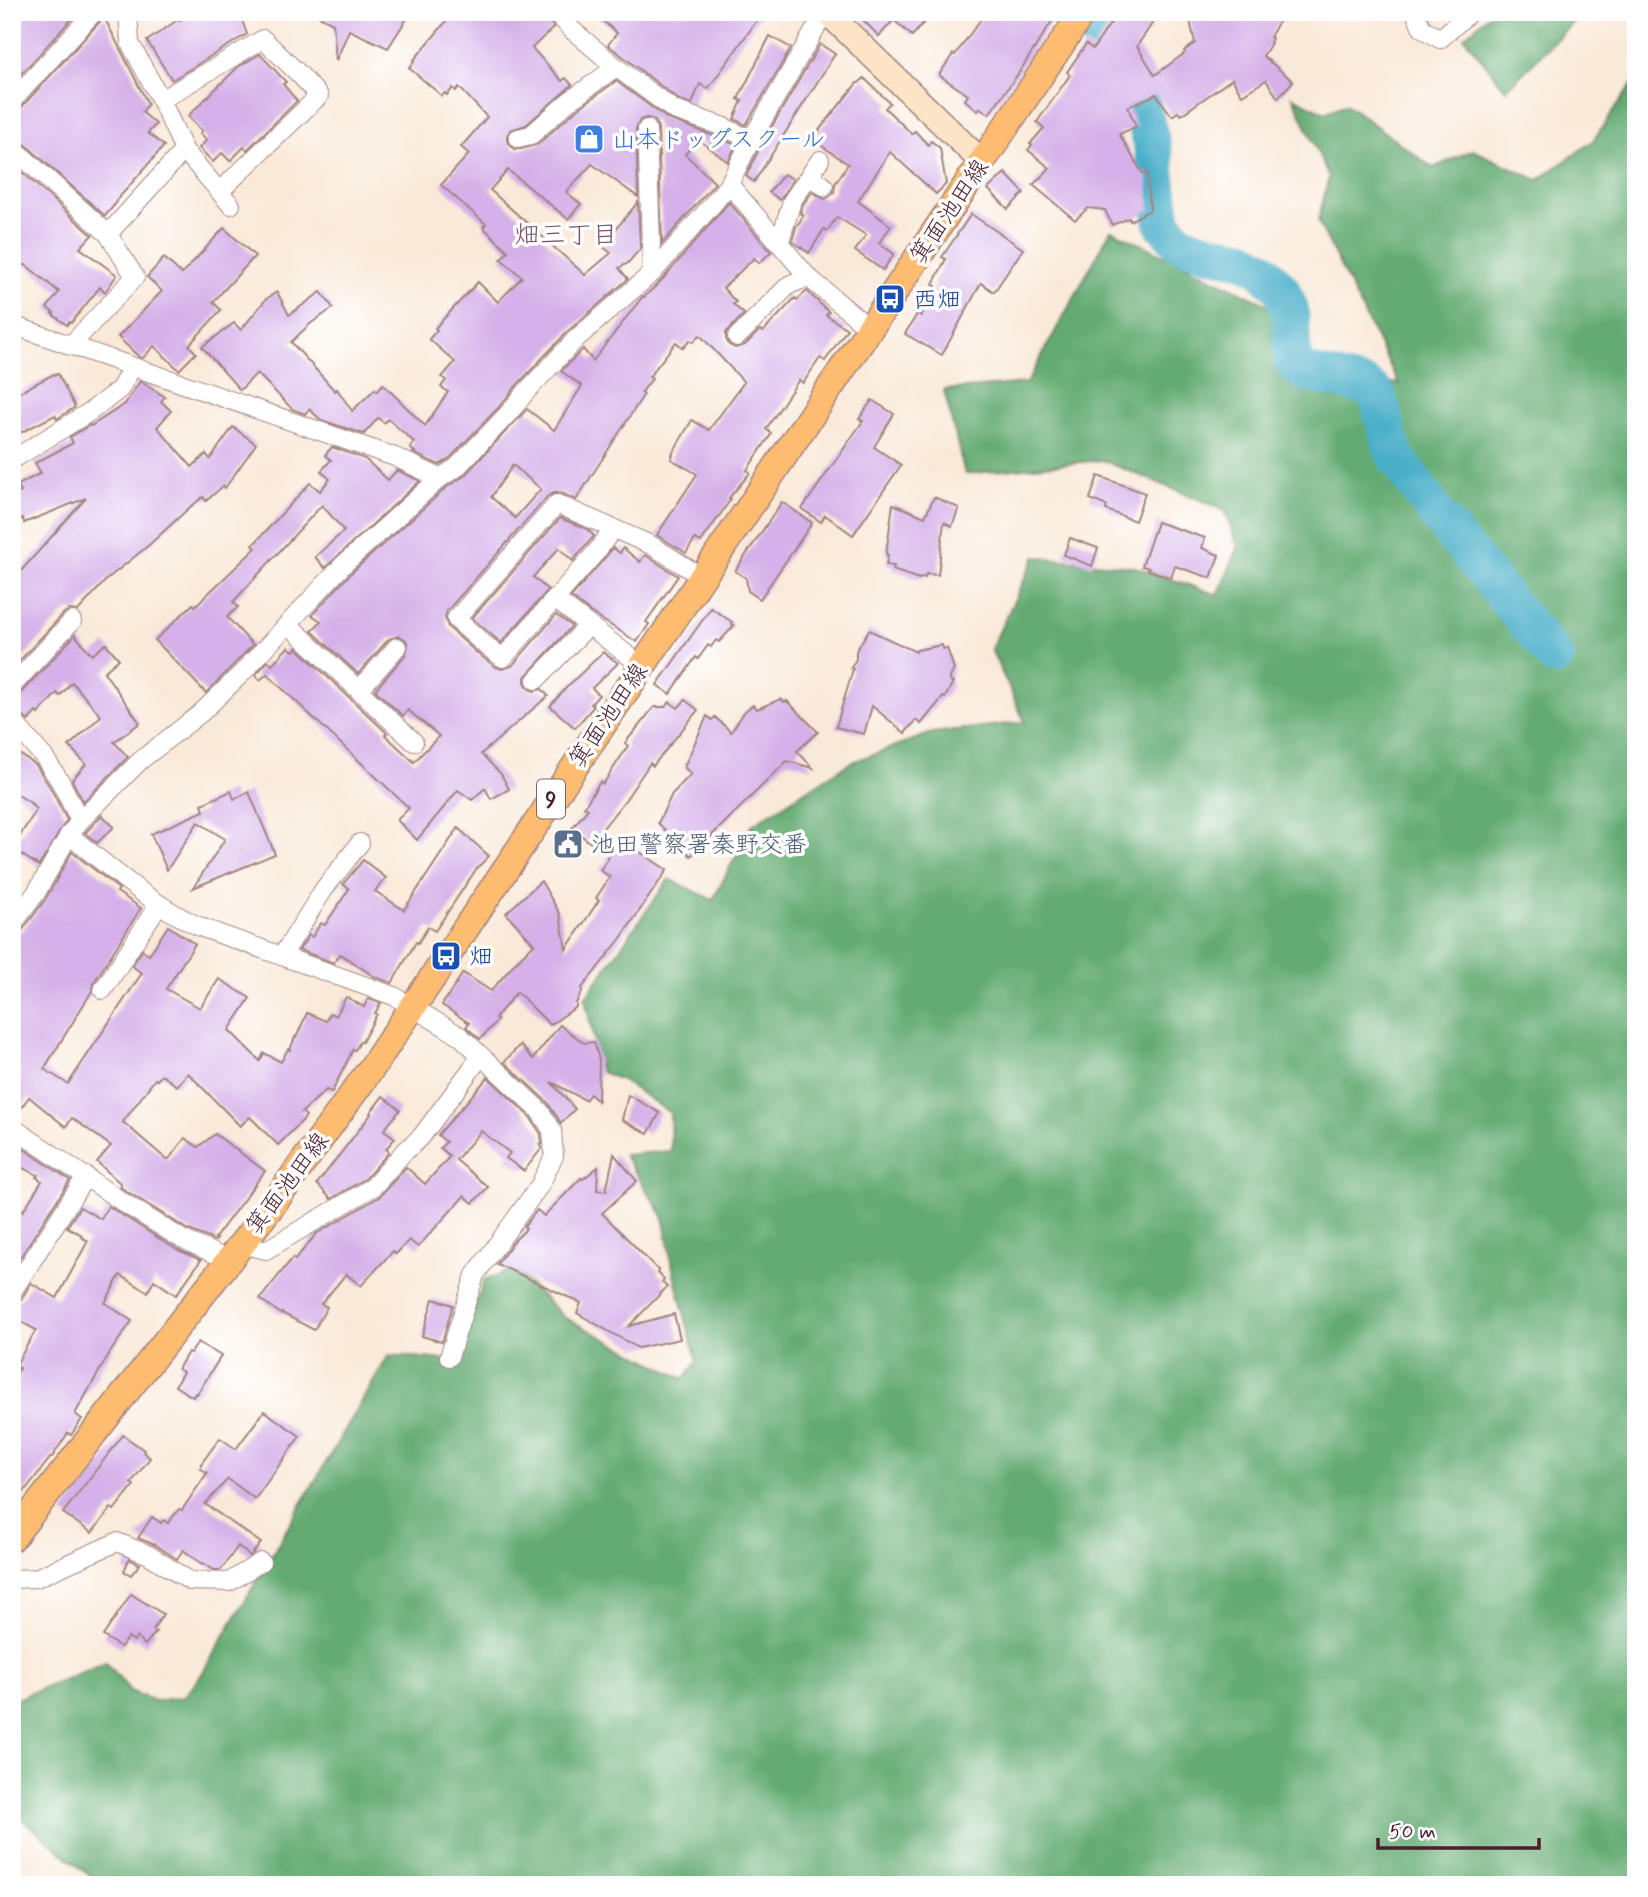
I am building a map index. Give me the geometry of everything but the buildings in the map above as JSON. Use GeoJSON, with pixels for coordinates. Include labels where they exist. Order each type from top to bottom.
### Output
{"type":"FeatureCollection","features":[{"type":"Feature","properties":{"kind":"main road","name":"箕面池田線"},"geometry":{"type":"LineString","coordinates":[[12,1538],[273,1204],[373,1066],[1083,12]]}},
{"type":"Feature","properties":{"kind":"street"},"geometry":{"type":"LineString","coordinates":[[12,101],[94,12]]}},
{"type":"Feature","properties":{"kind":"street"},"geometry":{"type":"LineString","coordinates":[[128,12],[130,43],[184,150],[225,198],[318,96],[262,39],[161,100]]}},
{"type":"Feature","properties":{"kind":"street"},"geometry":{"type":"LineString","coordinates":[[556,12],[570,29],[674,110],[724,127],[751,140]]}},
{"type":"Feature","properties":{"kind":"street"},"geometry":{"type":"LineString","coordinates":[[12,925],[36,893],[75,828],[141,760],[201,713],[344,565],[440,478],[456,468],[576,339],[652,273],[729,184],[751,140],[826,12],[982,162]]}},
{"type":"Feature","properties":{"kind":"street"},"geometry":{"type":"LineString","coordinates":[[1415,12],[1422,28],[1440,39],[1470,12]]}},
{"type":"Feature","properties":{"kind":"street"},"geometry":{"type":"LineString","coordinates":[[518,138],[531,135],[568,102],[616,66]]}},
{"type":"Feature","properties":{"kind":"street"},"geometry":{"type":"LineString","coordinates":[[646,129],[652,273]]}},
{"type":"Feature","properties":{"kind":"street"},"geometry":{"type":"LineString","coordinates":[[12,147],[108,234],[135,277],[70,346]]}},
{"type":"Feature","properties":{"kind":"street"},"geometry":{"type":"LineString","coordinates":[[108,234],[184,150]]}},
{"type":"Feature","properties":{"kind":"street"},"geometry":{"type":"LineString","coordinates":[[780,241],[792,201],[820,160]]}},
{"type":"Feature","properties":{"kind":"street"},"geometry":{"type":"LineString","coordinates":[[809,176],[824,186]]}},
{"type":"Feature","properties":{"kind":"street"},"geometry":{"type":"LineString","coordinates":[[729,184],[808,277],[870,330]]}},
{"type":"Feature","properties":{"kind":"street"},"geometry":{"type":"LineString","coordinates":[[737,337],[789,285],[808,277]]}},
{"type":"Feature","properties":{"kind":"street"},"geometry":{"type":"LineString","coordinates":[[12,325],[395,457],[440,478]]}},
{"type":"Feature","properties":{"kind":"street"},"geometry":{"type":"LineString","coordinates":[[17,457],[91,411],[120,389],[132,367]]}},
{"type":"Feature","properties":{"kind":"street"},"geometry":{"type":"LineString","coordinates":[[612,529],[556,600],[503,658],[456,618],[557,504],[651,545],[702,577]]}},
{"type":"Feature","properties":{"kind":"street"},"geometry":{"type":"LineString","coordinates":[[556,600],[642,666]]}},
{"type":"Feature","properties":{"kind":"street"},"geometry":{"type":"LineString","coordinates":[[12,686],[72,621]]}},
{"type":"Feature","properties":{"kind":"street"},"geometry":{"type":"LineString","coordinates":[[288,624],[414,742]]}},
{"type":"Feature","properties":{"kind":"street"},"geometry":{"type":"LineString","coordinates":[[536,680],[588,626]]}},
{"type":"Feature","properties":{"kind":"street"},"geometry":{"type":"LineString","coordinates":[[359,690],[397,647]]}},
{"type":"Feature","properties":{"kind":"street"},"geometry":{"type":"LineString","coordinates":[[12,720],[60,780],[75,828],[159,904],[200,927],[394,996],[412,1005],[460,1036],[539,1110],[552,1130],[554,1156],[540,1185],[475,1275],[449,1357]]}},
{"type":"Feature","properties":{"kind":"street"},"geometry":{"type":"LineString","coordinates":[[282,956],[324,889],[360,843]]}},
{"type":"Feature","properties":{"kind":"street"},"geometry":{"type":"LineString","coordinates":[[103,990],[159,904]]}},
{"type":"Feature","properties":{"kind":"street"},"geometry":{"type":"LineString","coordinates":[[12,1127],[127,1205],[182,1238],[235,1252],[266,1250],[373,1187],[421,1137],[481,1056]]}},
{"type":"Feature","properties":{"kind":"street"},"geometry":{"type":"LineString","coordinates":[[12,1292],[86,1176]]}},
{"type":"Feature","properties":{"kind":"street"},"geometry":{"type":"LineString","coordinates":[[12,1578],[36,1578],[117,1542],[149,1555],[190,1581],[229,1582],[261,1562]]}},
{"type":"Feature","properties":{"kind":"green space"},"geometry":{"type":"Polygon","coordinates":[[[1492,12],[1583,12],[1506,90],[1464,37],[1492,12]]]}},
{"type":"Feature","properties":{"kind":"green space"},"geometry":{"type":"Polygon","coordinates":[[[1636,79],[1636,1885],[101,1885],[12,1811],[12,1701],[106,1662],[130,1691],[154,1701],[184,1697],[202,1674],[389,1355],[456,1361],[484,1280],[514,1269],[565,1318],[684,1379],[697,1362],[675,1278],[663,1216],[624,1155],[671,1151],[670,1113],[622,1080],[601,1072],[585,998],[669,879],[713,900],[752,825],[850,763],[932,733],[1025,722],[991,649],[1035,557],[1135,567],[1218,595],[1238,548],[1225,510],[1102,460],[965,474],[944,390],[1027,383],[1111,230],[1270,306],[1314,373],[1399,384],[1318,221],[1329,177],[1293,97],[1325,113],[1346,104],[1433,168],[1473,150],[1538,180],[1592,142],[1636,79]]]}},
{"type":"Feature","properties":{"kind":"waterway"},"geometry":{"type":"LineString","coordinates":[[1081,12],[1123,67],[1141,103],[1153,149],[1163,224],[1181,244],[1244,259],[1262,269],[1281,289],[1290,309],[1293,361],[1304,372],[1365,386],[1377,395],[1394,454],[1440,519],[1555,657]]}},
{"type":"Feature","properties":{"kind":"place","name":"山本ドッグスクール"},"geometry":{"type":"Point","coordinates":[589,139]}},
{"type":"Feature","properties":{"kind":"place","name":"西畑"},"geometry":{"type":"Point","coordinates":[890,299]}},
{"type":"Feature","properties":{"kind":"place","name":"池田警察署秦野交番"},"geometry":{"type":"Point","coordinates":[568,844]}},
{"type":"Feature","properties":{"kind":"place","name":"畑"},"geometry":{"type":"Point","coordinates":[446,956]}},
{"type":"Feature","properties":{"kind":"district","name":"畑三丁目"},"geometry":{"type":"Point","coordinates":[566,234]}}]}
